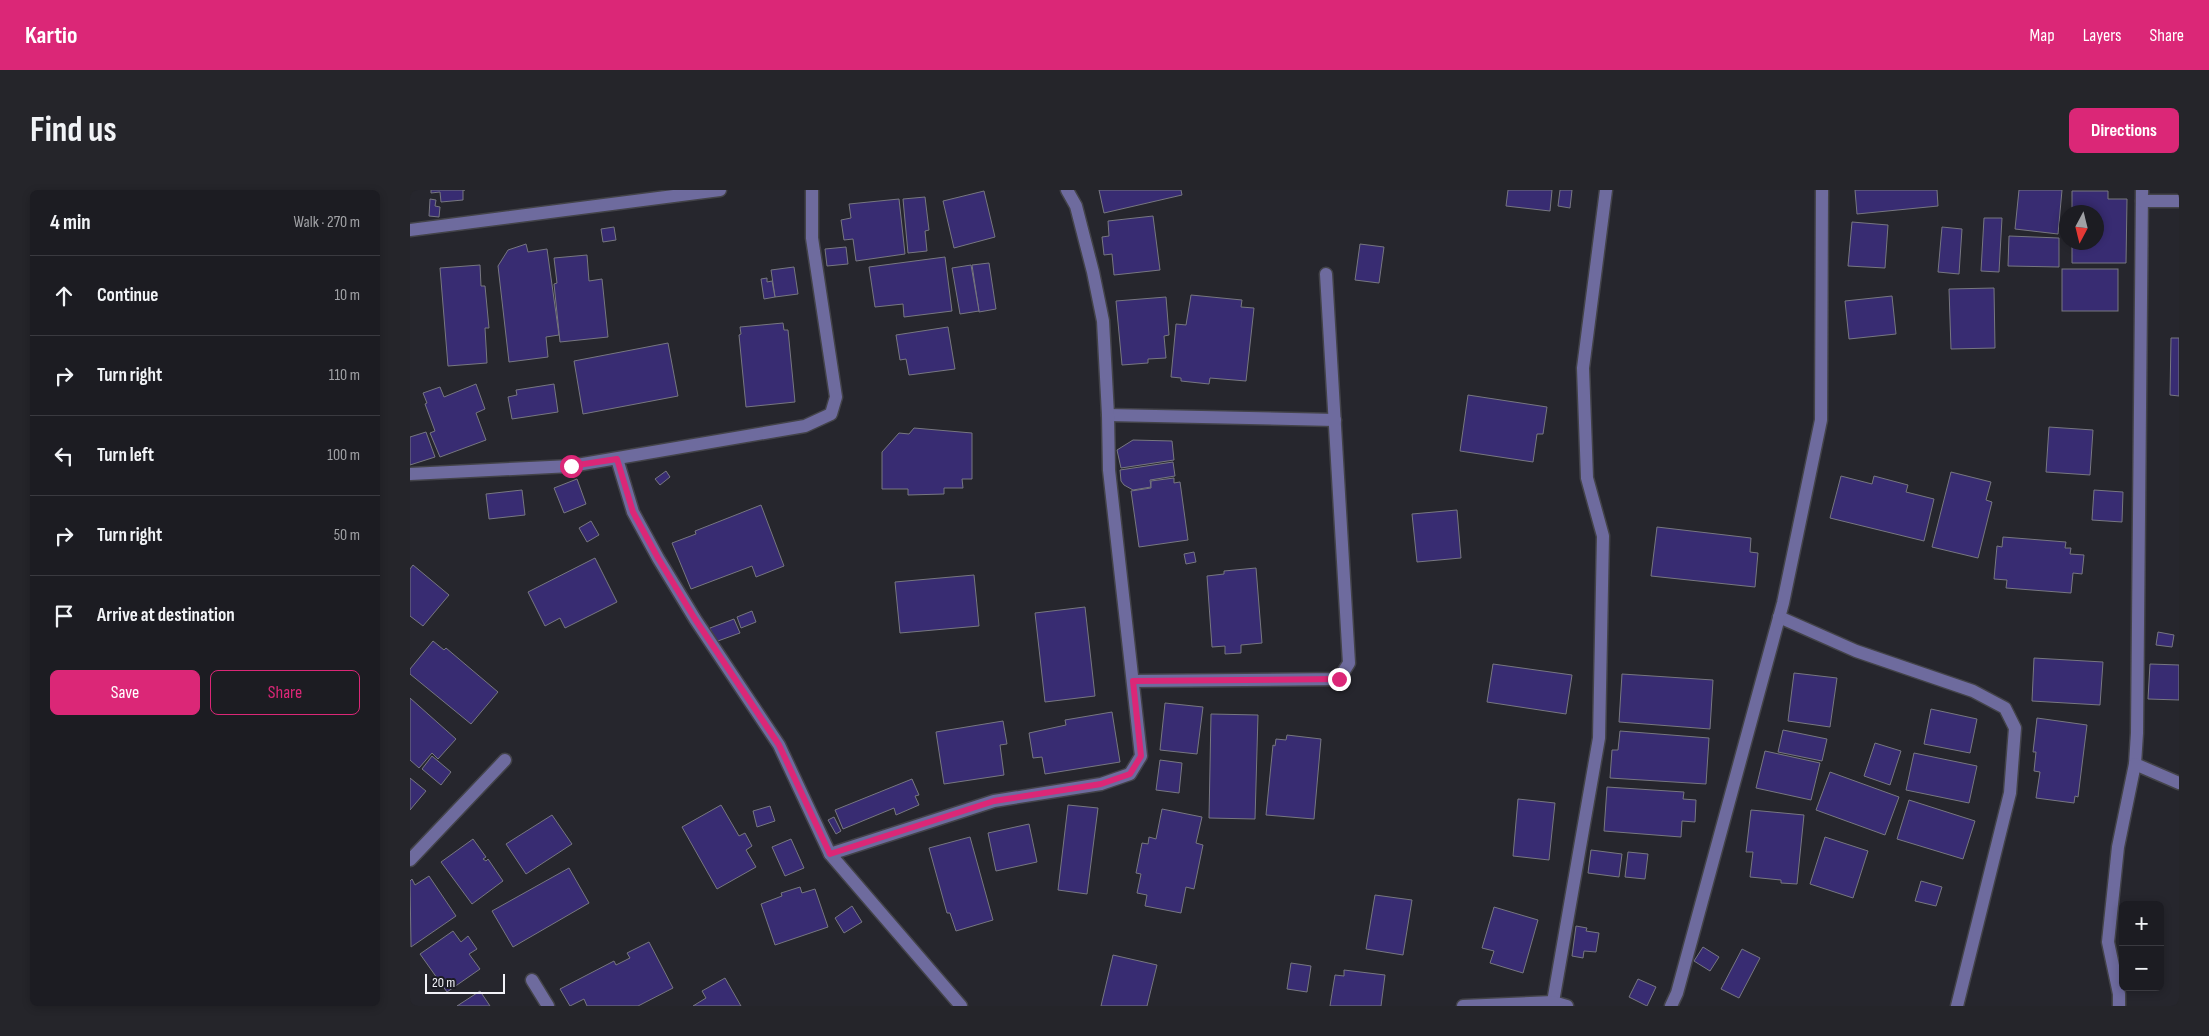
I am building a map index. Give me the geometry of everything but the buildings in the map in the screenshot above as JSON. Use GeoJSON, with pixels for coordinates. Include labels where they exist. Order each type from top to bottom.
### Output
{"type":"FeatureCollection","features":[{"type":"Feature","properties":{"kind":"street"},"geometry":{"type":"LineString","coordinates":[[410,230],[720,190]]}},
{"type":"Feature","properties":{"kind":"street"},"geometry":{"type":"LineString","coordinates":[[410,474],[562,467],[805,426],[831,414],[836,397],[812,238],[812,190]]}},
{"type":"Feature","properties":{"kind":"street"},"geometry":{"type":"LineString","coordinates":[[830,854],[994,801],[1101,784],[1130,774],[1141,756],[1109,470],[1108,415],[1101,313],[1093,272],[1076,206],[1067,190]]}},
{"type":"Feature","properties":{"kind":"street"},"geometry":{"type":"LineString","coordinates":[[1553,1002],[1599,738],[1603,536],[1587,478],[1583,368],[1606,190]]}},
{"type":"Feature","properties":{"kind":"street"},"geometry":{"type":"LineString","coordinates":[[1671,1006],[1677,993],[1779,617],[1821,420],[1822,190]]}},
{"type":"Feature","properties":{"kind":"street"},"geometry":{"type":"LineString","coordinates":[[2119,1006],[2119,994],[2108,942],[2118,847],[2135,764],[2137,733],[2142,195],[2179,201]]}},
{"type":"Feature","properties":{"kind":"street"},"geometry":{"type":"LineString","coordinates":[[1133,681],[1339,679],[1349,663],[1326,274]]}},
{"type":"Feature","properties":{"kind":"street"},"geometry":{"type":"LineString","coordinates":[[1108,415],[1335,420]]}},
{"type":"Feature","properties":{"kind":"street"},"geometry":{"type":"LineString","coordinates":[[617,459],[637,520],[695,619],[779,745],[830,854],[961,1006]]}},
{"type":"Feature","properties":{"kind":"street"},"geometry":{"type":"LineString","coordinates":[[1779,617],[1856,651],[1974,691],[2004,708],[2014,728],[2010,793],[1957,1006]]}},
{"type":"Feature","properties":{"kind":"street"},"geometry":{"type":"LineString","coordinates":[[410,860],[505,760]]}},
{"type":"Feature","properties":{"kind":"street"},"geometry":{"type":"LineString","coordinates":[[2135,764],[2179,782]]}},
{"type":"Feature","properties":{"kind":"street"},"geometry":{"type":"LineString","coordinates":[[532,980],[548,1006]]}},
{"type":"Feature","properties":{"kind":"street"},"geometry":{"type":"LineString","coordinates":[[1463,1006],[1553,1002],[1567,1006]]}},
{"type":"Feature","properties":{"kind":"route"},"geometry":{"type":"LineString","coordinates":[[571,466],[617,459],[633,512],[695,619],[779,745],[830,854],[994,801],[1101,784],[1130,774],[1141,756],[1133,681],[1322,681],[1339,679]]}}]}
